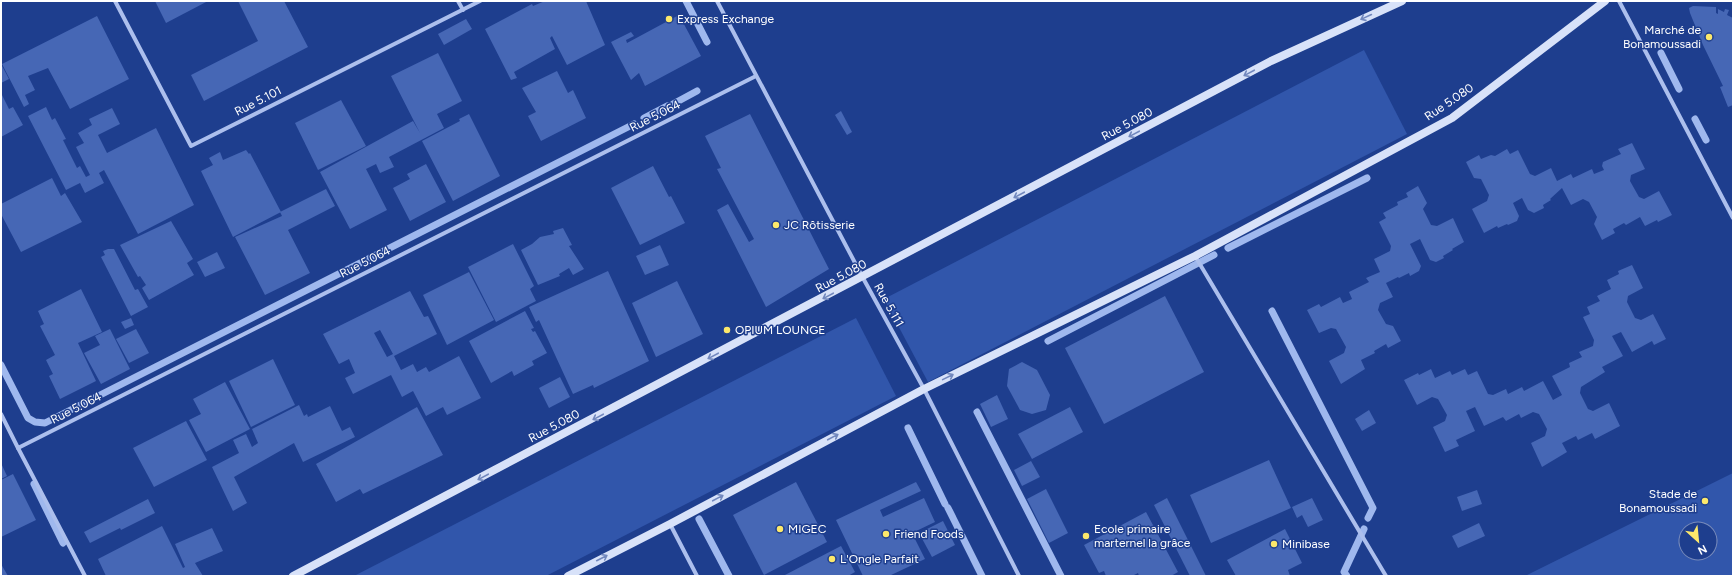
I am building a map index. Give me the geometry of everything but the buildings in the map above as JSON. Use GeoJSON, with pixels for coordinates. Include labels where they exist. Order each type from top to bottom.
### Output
{"type":"FeatureCollection","features":[{"type":"Feature","properties":{"kind":"main road","name":"Rue 5.080"},"geometry":{"type":"LineString","coordinates":[[293,576],[1272,62],[1402,1]]}},
{"type":"Feature","properties":{"kind":"main road","name":"Rue 5.080"},"geometry":{"type":"LineString","coordinates":[[568,576],[670,524],[924,389],[1195,256],[1452,118],[1605,1]]}},
{"type":"Feature","properties":{"kind":"street","name":"Rue 5.101"},"geometry":{"type":"LineString","coordinates":[[115,1],[191,146],[480,1]]}},
{"type":"Feature","properties":{"kind":"street"},"geometry":{"type":"LineString","coordinates":[[458,1],[463,10]]}},
{"type":"Feature","properties":{"kind":"street","name":"Rue 5.111"},"geometry":{"type":"LineString","coordinates":[[718,1],[862,278],[924,389],[1019,576]]}},
{"type":"Feature","properties":{"kind":"street"},"geometry":{"type":"LineString","coordinates":[[1619,1],[1733,218]]}},
{"type":"Feature","properties":{"kind":"street","name":"Rue 5.064"},"geometry":{"type":"LineString","coordinates":[[18,448],[756,76]]}},
{"type":"Feature","properties":{"kind":"street"},"geometry":{"type":"LineString","coordinates":[[1195,256],[1386,576]]}},
{"type":"Feature","properties":{"kind":"street"},"geometry":{"type":"LineString","coordinates":[[1,414],[85,576]]}},
{"type":"Feature","properties":{"kind":"street"},"geometry":{"type":"LineString","coordinates":[[670,524],[697,576]]}},
{"type":"Feature","properties":{"kind":"shaded area"},"geometry":{"type":"Polygon","coordinates":[[[1364,50],[1407,134],[928,382],[884,299],[1364,50]]]}},
{"type":"Feature","properties":{"kind":"shaded area"},"geometry":{"type":"Polygon","coordinates":[[[856,318],[896,396],[546,576],[354,576],[856,318]]]}},
{"type":"Feature","properties":{"kind":"shaded area","name":"Stade de Bonamoussadi"},"geometry":{"type":"Polygon","coordinates":[[[1733,473],[1733,576],[1525,576],[1733,473]]]}},
{"type":"Feature","properties":{"kind":"waterway"},"geometry":{"type":"LineString","coordinates":[[686,1],[707,42]]}},
{"type":"Feature","properties":{"kind":"waterway"},"geometry":{"type":"LineString","coordinates":[[1661,53],[1679,89]]}},
{"type":"Feature","properties":{"kind":"waterway"},"geometry":{"type":"LineString","coordinates":[[673,104],[697,91]]}},
{"type":"Feature","properties":{"kind":"waterway"},"geometry":{"type":"LineString","coordinates":[[644,118],[667,106]]}},
{"type":"Feature","properties":{"kind":"waterway"},"geometry":{"type":"LineString","coordinates":[[1695,119],[1706,140]]}},
{"type":"Feature","properties":{"kind":"waterway"},"geometry":{"type":"LineString","coordinates":[[1,365],[28,418],[35,422],[45,423],[634,124]]}},
{"type":"Feature","properties":{"kind":"waterway"},"geometry":{"type":"LineString","coordinates":[[1228,248],[1367,178]]}},
{"type":"Feature","properties":{"kind":"waterway"},"geometry":{"type":"LineString","coordinates":[[1048,341],[1214,255]]}},
{"type":"Feature","properties":{"kind":"waterway"},"geometry":{"type":"LineString","coordinates":[[1272,311],[1373,508],[1368,518]]}},
{"type":"Feature","properties":{"kind":"waterway"},"geometry":{"type":"LineString","coordinates":[[977,412],[1061,576]]}},
{"type":"Feature","properties":{"kind":"waterway"},"geometry":{"type":"LineString","coordinates":[[908,428],[945,504]]}},
{"type":"Feature","properties":{"kind":"waterway"},"geometry":{"type":"LineString","coordinates":[[34,484],[63,543]]}},
{"type":"Feature","properties":{"kind":"waterway"},"geometry":{"type":"LineString","coordinates":[[948,508],[982,576]]}},
{"type":"Feature","properties":{"kind":"waterway"},"geometry":{"type":"LineString","coordinates":[[699,519],[729,576]]}},
{"type":"Feature","properties":{"kind":"waterway"},"geometry":{"type":"LineString","coordinates":[[1347,576],[1344,572],[1364,529]]}},
{"type":"Feature","properties":{"kind":"place","name":"Express Exchange"},"geometry":{"type":"Point","coordinates":[669,19]}},
{"type":"Feature","properties":{"kind":"place","name":"Marché de Bonamoussadi"},"geometry":{"type":"Point","coordinates":[1709,37]}},
{"type":"Feature","properties":{"kind":"place","name":"JC Rôtisserie"},"geometry":{"type":"Point","coordinates":[776,225]}},
{"type":"Feature","properties":{"kind":"place","name":"OPIUM LOUNGE"},"geometry":{"type":"Point","coordinates":[727,330]}},
{"type":"Feature","properties":{"kind":"place","name":"Stade de Bonamoussadi"},"geometry":{"type":"Point","coordinates":[1705,501]}},
{"type":"Feature","properties":{"kind":"place","name":"MIGEC"},"geometry":{"type":"Point","coordinates":[780,529]}},
{"type":"Feature","properties":{"kind":"place","name":"Friend Foods"},"geometry":{"type":"Point","coordinates":[886,534]}},
{"type":"Feature","properties":{"kind":"place","name":"Ecole primaire marternel la grâce"},"geometry":{"type":"Point","coordinates":[1086,536]}},
{"type":"Feature","properties":{"kind":"place","name":"Minibase"},"geometry":{"type":"Point","coordinates":[1274,544]}},
{"type":"Feature","properties":{"kind":"place","name":"L'Ongle Parfait"},"geometry":{"type":"Point","coordinates":[832,559]}}]}
